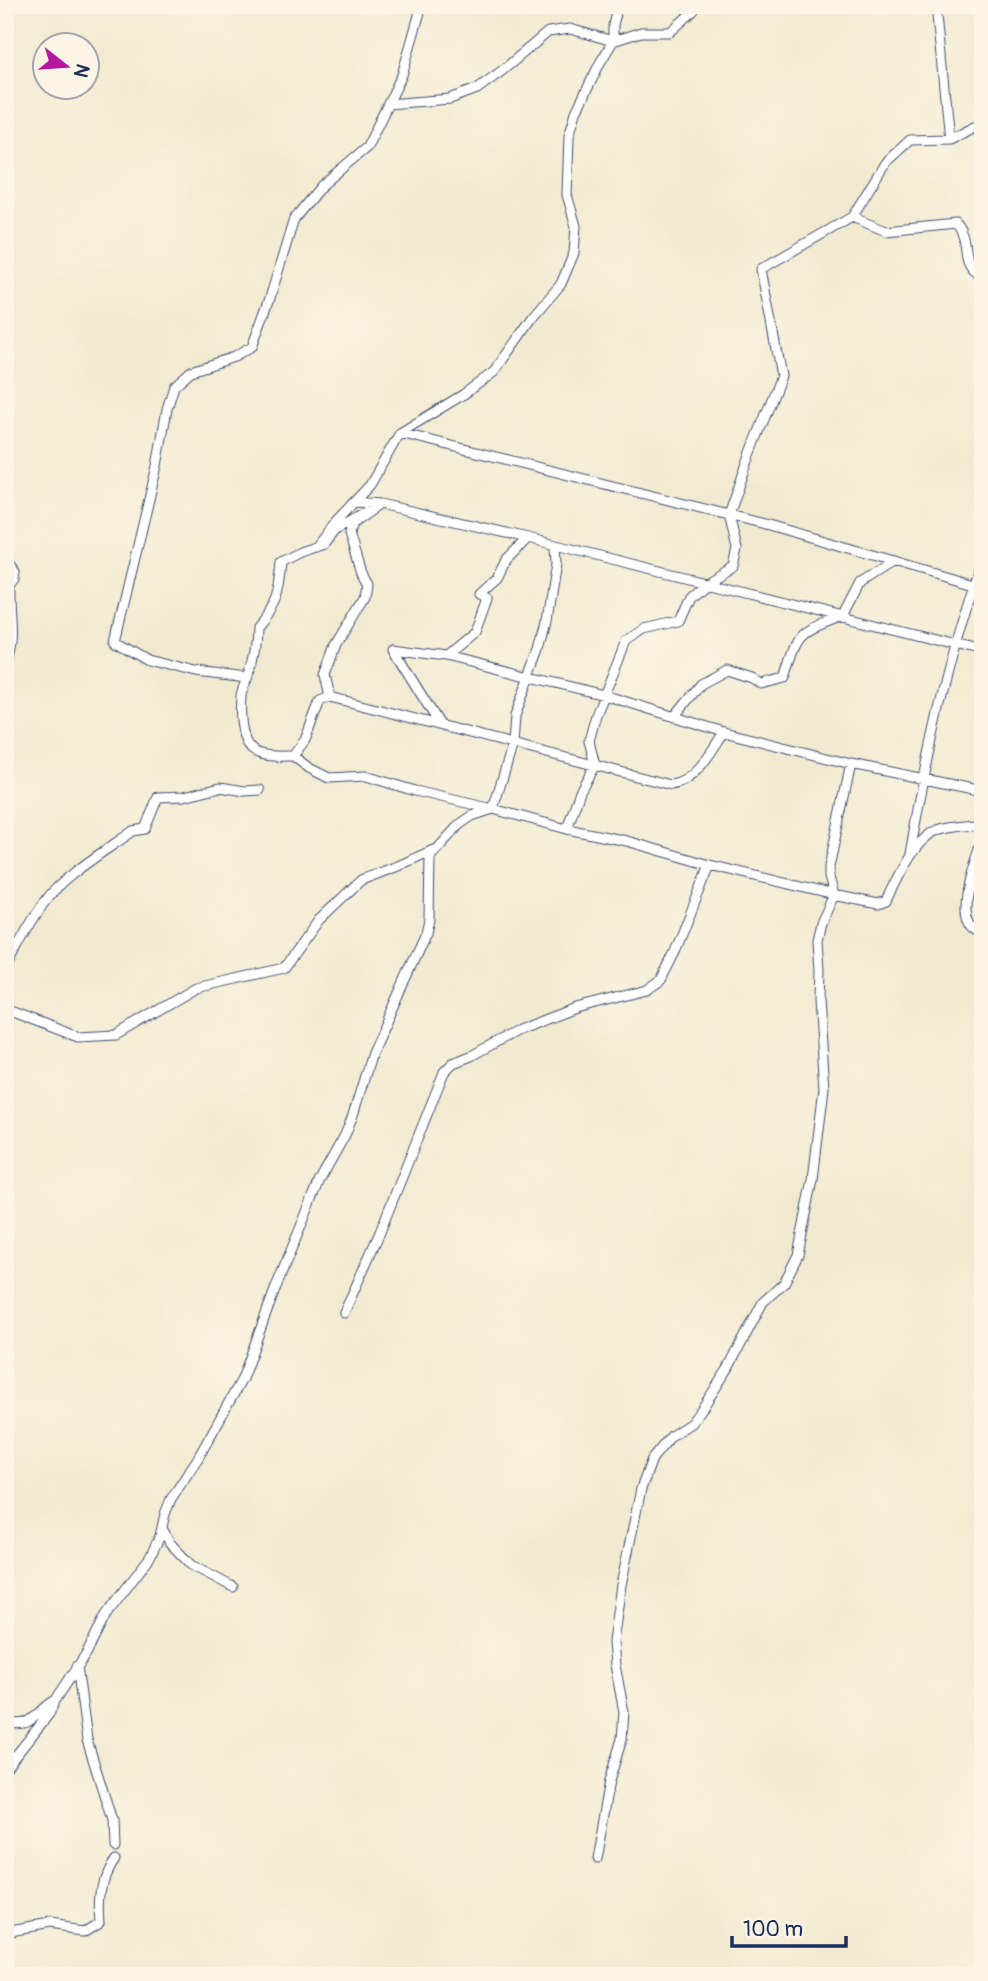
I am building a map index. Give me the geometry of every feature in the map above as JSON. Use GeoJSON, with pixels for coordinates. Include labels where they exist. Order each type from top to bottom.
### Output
{"type":"FeatureCollection","features":[{"type":"Feature","properties":{"kind":"street"},"geometry":{"type":"LineString","coordinates":[[247,678],[196,671],[147,660],[115,641],[158,466],[167,409],[174,386],[191,371],[234,357],[252,347],[294,219],[321,186],[367,147],[402,75],[422,5]]}},
{"type":"Feature","properties":{"kind":"street"},"geometry":{"type":"LineString","coordinates":[[316,547],[370,485],[400,433],[464,394],[494,372],[533,317],[561,284],[574,253],[576,226],[567,195],[569,136],[576,112],[613,41],[618,5]]}},
{"type":"Feature","properties":{"kind":"street"},"geometry":{"type":"LineString","coordinates":[[936,5],[949,139]]}},
{"type":"Feature","properties":{"kind":"street"},"geometry":{"type":"LineString","coordinates":[[388,104],[450,99],[477,89],[548,32],[570,29],[613,41],[641,32],[670,32],[697,7]]}},
{"type":"Feature","properties":{"kind":"street"},"geometry":{"type":"LineString","coordinates":[[567,829],[580,792],[595,765],[589,741],[626,641],[644,629],[678,621],[690,596],[705,582],[733,566],[737,549],[729,515],[781,376],[761,269],[852,217],[885,163],[910,140],[949,139],[975,125],[983,126]]}},
{"type":"Feature","properties":{"kind":"street"},"geometry":{"type":"LineString","coordinates":[[852,217],[886,230],[956,224],[963,235],[965,254],[971,270],[983,278]]}},
{"type":"Feature","properties":{"kind":"street"},"geometry":{"type":"LineString","coordinates":[[400,433],[729,515],[978,586]]}},
{"type":"Feature","properties":{"kind":"street"},"geometry":{"type":"LineString","coordinates":[[354,502],[380,504],[528,538],[983,652]]}},
{"type":"Feature","properties":{"kind":"street"},"geometry":{"type":"LineString","coordinates":[[380,504],[335,530],[324,544],[281,562],[277,598],[256,628],[256,646],[241,695],[241,728],[251,750],[270,756],[293,756],[329,778],[366,776],[567,829],[627,841],[710,865],[834,895],[882,903],[886,901],[910,856],[927,837],[937,830],[983,823]]}},
{"type":"Feature","properties":{"kind":"street"},"geometry":{"type":"LineString","coordinates":[[330,698],[325,675],[336,645],[365,597],[367,584],[349,534],[352,524],[380,504]]}},
{"type":"Feature","properties":{"kind":"street"},"geometry":{"type":"LineString","coordinates":[[446,656],[475,632],[486,598],[479,594],[497,578],[506,560],[528,538]]}},
{"type":"Feature","properties":{"kind":"street"},"geometry":{"type":"LineString","coordinates":[[493,809],[513,744],[515,716],[540,649],[553,589],[555,545]]}},
{"type":"Feature","properties":{"kind":"street"},"geometry":{"type":"LineString","coordinates":[[910,856],[923,779],[956,645],[978,586],[983,557]]}},
{"type":"Feature","properties":{"kind":"street"},"geometry":{"type":"LineString","coordinates":[[674,718],[701,684],[727,670],[751,677],[761,684],[785,678],[796,642],[808,629],[842,616],[860,583],[894,561]]}},
{"type":"Feature","properties":{"kind":"street"},"geometry":{"type":"LineString","coordinates":[[5,565],[10,565],[15,572],[9,585],[11,640],[5,665]]}},
{"type":"Feature","properties":{"kind":"street"},"geometry":{"type":"LineString","coordinates":[[440,725],[393,649],[446,656],[604,695],[724,732],[852,764],[983,791]]}},
{"type":"Feature","properties":{"kind":"street"},"geometry":{"type":"LineString","coordinates":[[293,756],[305,740],[320,701],[330,698],[662,783],[680,783],[699,767],[724,732]]}},
{"type":"Feature","properties":{"kind":"street"},"geometry":{"type":"LineString","coordinates":[[595,1859],[609,1781],[622,1739],[624,1713],[613,1642],[621,1585],[641,1489],[652,1459],[670,1436],[691,1423],[703,1407],[728,1369],[763,1302],[785,1283],[799,1255],[815,1166],[824,1088],[817,1002],[817,940],[821,923],[834,895],[829,867],[852,764]]}},
{"type":"Feature","properties":{"kind":"street"},"geometry":{"type":"LineString","coordinates":[[5,970],[48,897],[74,874],[133,831],[145,829],[158,797],[184,796],[220,787],[245,791],[260,790]]}},
{"type":"Feature","properties":{"kind":"street"},"geometry":{"type":"LineString","coordinates":[[5,1769],[43,1721],[86,1654],[106,1615],[150,1558],[171,1500],[242,1379],[320,1180],[349,1125],[372,1053],[426,933],[429,919],[430,857],[459,825],[472,816],[493,809]]}},
{"type":"Feature","properties":{"kind":"street"},"geometry":{"type":"LineString","coordinates":[[983,838],[965,905],[971,927],[983,934]]}},
{"type":"Feature","properties":{"kind":"street"},"geometry":{"type":"LineString","coordinates":[[5,1009],[78,1037],[116,1035],[196,988],[284,968],[319,920],[361,880],[438,847]]}},
{"type":"Feature","properties":{"kind":"street"},"geometry":{"type":"LineString","coordinates":[[344,1313],[380,1232],[444,1072],[453,1063],[518,1030],[575,1008],[647,989],[661,980],[710,865]]}},
{"type":"Feature","properties":{"kind":"street"},"geometry":{"type":"LineString","coordinates":[[5,937],[17,947]]}},
{"type":"Feature","properties":{"kind":"street"},"geometry":{"type":"LineString","coordinates":[[162,1528],[170,1543],[191,1565],[233,1587]]}},
{"type":"Feature","properties":{"kind":"street"},"geometry":{"type":"LineString","coordinates":[[78,1666],[87,1740],[111,1820],[113,1845]]}},
{"type":"Feature","properties":{"kind":"street"},"geometry":{"type":"LineString","coordinates":[[5,1722],[30,1722],[55,1701]]}},
{"type":"Feature","properties":{"kind":"street"},"geometry":{"type":"LineString","coordinates":[[5,1934],[50,1926],[85,1931],[101,1921],[99,1896],[108,1867],[114,1858]]}}]}
